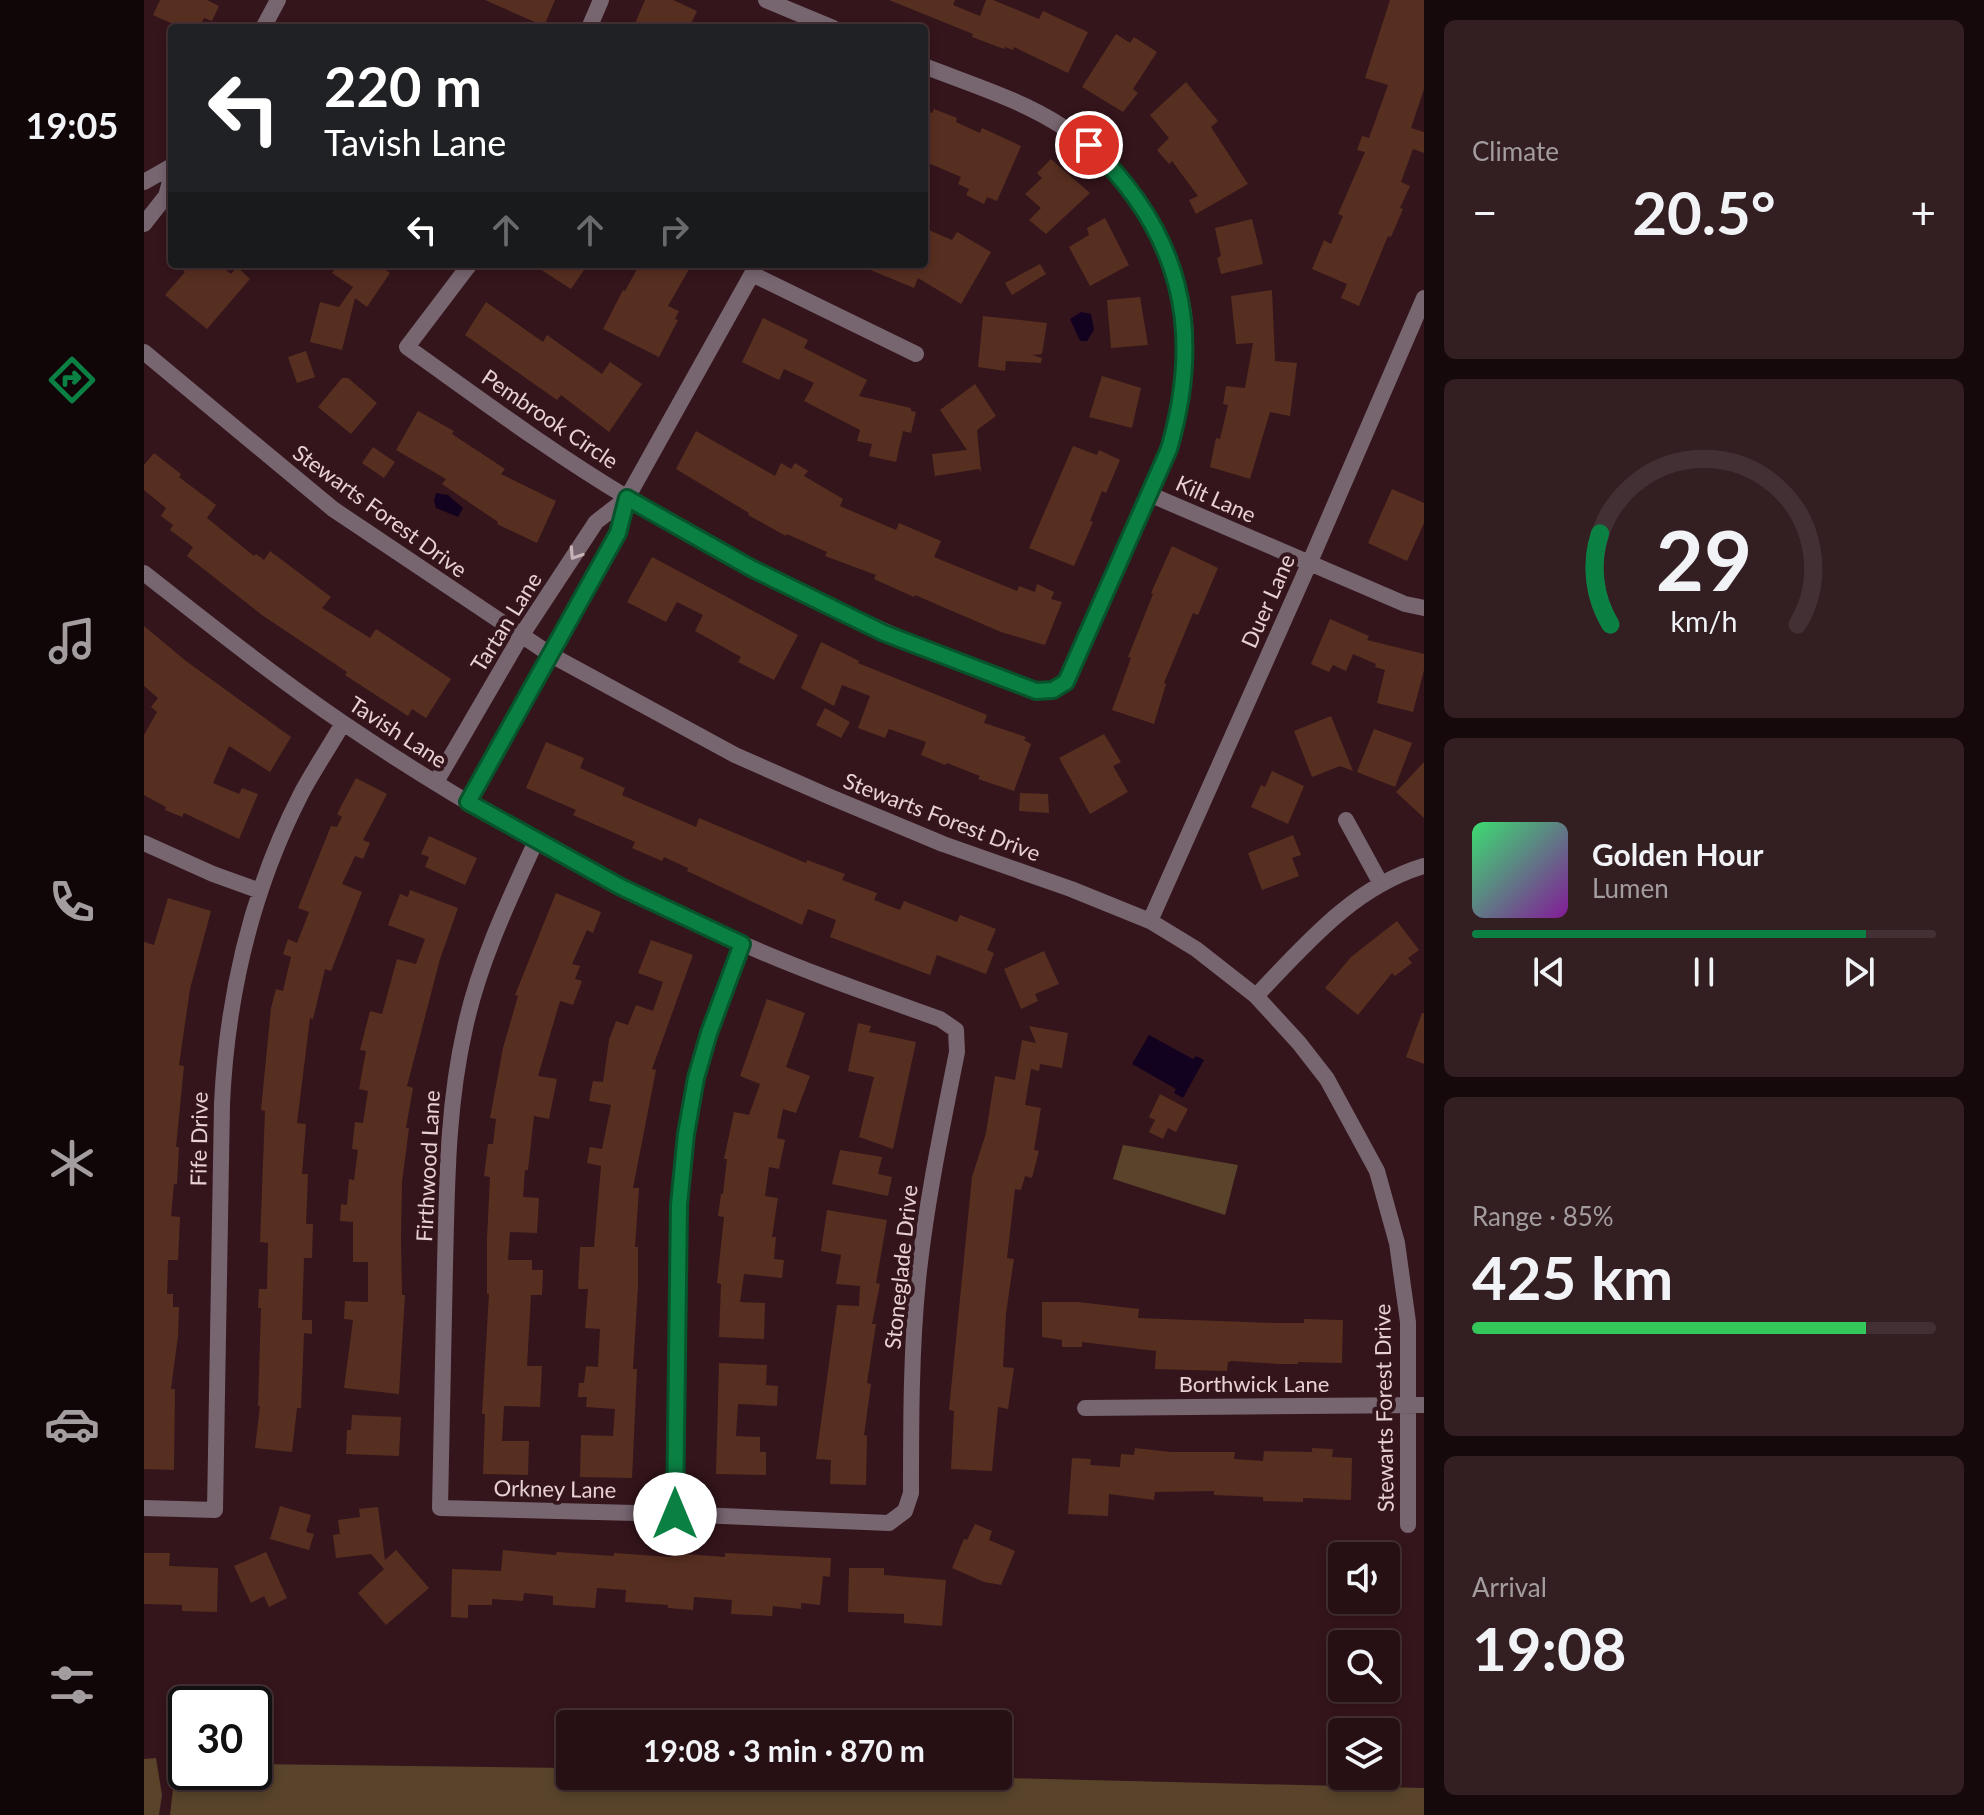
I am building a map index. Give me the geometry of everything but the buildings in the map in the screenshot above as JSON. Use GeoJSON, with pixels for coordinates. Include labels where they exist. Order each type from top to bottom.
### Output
{"type":"FeatureCollection","features":[{"type":"Feature","properties":{"kind":"street"},"geometry":{"type":"LineString","coordinates":[[265,24],[278,0]]}},
{"type":"Feature","properties":{"kind":"street"},"geometry":{"type":"LineString","coordinates":[[591,24],[601,0]]}},
{"type":"Feature","properties":{"kind":"street"},"geometry":{"type":"LineString","coordinates":[[766,0],[823,24]]}},
{"type":"Feature","properties":{"kind":"street","name":"Pembrook Circle"},"geometry":{"type":"LineString","coordinates":[[467,268],[407,347],[560,455],[627,498],[751,568],[884,633],[1022,687],[1048,691],[1066,682],[1169,449],[1181,409],[1186,345],[1184,313],[1173,274],[1145,211],[1112,167],[1061,125],[1030,109],[928,68]]}},
{"type":"Feature","properties":{"kind":"street"},"geometry":{"type":"LineString","coordinates":[[144,182],[168,168]]}},
{"type":"Feature","properties":{"kind":"street"},"geometry":{"type":"LineString","coordinates":[[144,224],[166,196],[168,189]]}},
{"type":"Feature","properties":{"kind":"street","name":"Tartan Lane"},"geometry":{"type":"LineString","coordinates":[[468,802],[618,533],[627,498],[752,274],[916,354]]}},
{"type":"Feature","properties":{"kind":"street","name":"Duer Lane"},"geometry":{"type":"LineString","coordinates":[[1150,921],[1424,298]]}},
{"type":"Feature","properties":{"kind":"street","name":"Stewarts Forest Drive"},"geometry":{"type":"LineString","coordinates":[[144,352],[333,509],[551,655],[735,755],[943,844],[1071,889],[1150,921],[1196,949],[1256,996],[1327,1079],[1377,1171],[1397,1243],[1417,1405],[1408,1525]]}},
{"type":"Feature","properties":{"kind":"street","name":"Kilt Lane"},"geometry":{"type":"LineString","coordinates":[[1149,494],[1405,604],[1424,608]]}},
{"type":"Feature","properties":{"kind":"street","name":"Tartan Lane"},"geometry":{"type":"LineString","coordinates":[[436,782],[521,636],[596,522],[627,498]]}},
{"type":"Feature","properties":{"kind":"street","name":"Tavish Lane"},"geometry":{"type":"LineString","coordinates":[[144,573],[236,646],[343,723],[536,841],[621,887],[742,944],[940,1019],[956,1030]]}},
{"type":"Feature","properties":{"kind":"street","name":"Fife Drive"},"geometry":{"type":"LineString","coordinates":[[144,1508],[215,1510],[224,1058],[235,989],[260,891],[303,790],[343,723]]}},
{"type":"Feature","properties":{"kind":"street"},"geometry":{"type":"LineString","coordinates":[[1346,820],[1381,884]]}},
{"type":"Feature","properties":{"kind":"street","name":"Firthwood Lane"},"geometry":{"type":"LineString","coordinates":[[440,1508],[447,1162],[453,1087],[465,1026],[481,969],[536,841]]}},
{"type":"Feature","properties":{"kind":"street"},"geometry":{"type":"LineString","coordinates":[[144,843],[260,891]]}},
{"type":"Feature","properties":{"kind":"street"},"geometry":{"type":"LineString","coordinates":[[1256,996],[1343,909],[1381,884],[1424,866]]}},
{"type":"Feature","properties":{"kind":"street"},"geometry":{"type":"LineString","coordinates":[[675,1514],[679,1205],[686,1134],[696,1078],[709,1033],[742,944]]}},
{"type":"Feature","properties":{"kind":"street","name":"Stoneglade Drive"},"geometry":{"type":"LineString","coordinates":[[905,1511],[911,1493],[911,1373],[918,1280],[928,1204],[957,1052],[956,1030]]}},
{"type":"Feature","properties":{"kind":"street","name":"Borthwick Lane"},"geometry":{"type":"LineString","coordinates":[[1085,1408],[1417,1405]]}},
{"type":"Feature","properties":{"kind":"street","name":"Orkney Lane"},"geometry":{"type":"LineString","coordinates":[[440,1508],[889,1523],[905,1511]]}},
{"type":"Feature","properties":{"kind":"shaded area"},"geometry":{"type":"Polygon","coordinates":[[[1081,312],[1091,314],[1094,330],[1087,341],[1080,341],[1070,319],[1081,312]]]}},
{"type":"Feature","properties":{"kind":"shaded area"},"geometry":{"type":"Polygon","coordinates":[[[436,493],[448,495],[463,508],[458,517],[436,508],[436,493]]]}},
{"type":"Feature","properties":{"kind":"shaded area"},"geometry":{"type":"Polygon","coordinates":[[[1149,1035],[1193,1059],[1196,1056],[1204,1060],[1183,1098],[1174,1093],[1176,1089],[1132,1064],[1149,1035]]]}},
{"type":"Feature","properties":{"kind":"shaded area"},"geometry":{"type":"Polygon","coordinates":[[[1123,1145],[1238,1165],[1225,1215],[1113,1179],[1123,1145]]]}},
{"type":"Feature","properties":{"kind":"shaded area"},"geometry":{"type":"Polygon","coordinates":[[[156,1758],[162,1795],[159,1815],[144,1815],[144,1759],[156,1758]]]}},
{"type":"Feature","properties":{"kind":"shaded area"},"geometry":{"type":"Polygon","coordinates":[[[272,1764],[556,1768],[556,1790],[1012,1790],[1012,1778],[1328,1786],[1328,1790],[1424,1788],[1424,1815],[170,1815],[173,1790],[272,1790],[272,1764]]]}},
{"type":"Feature","properties":{"kind":"route"},"geometry":{"type":"LineString","coordinates":[[675,1514],[679,1205],[686,1134],[696,1078],[709,1033],[742,944],[621,887],[468,802],[618,533],[627,498],[751,568],[884,633],[1036,691],[1057,689],[1066,682],[1169,449],[1181,409],[1186,345],[1184,313],[1160,241],[1130,189],[1089,145]]}}]}
